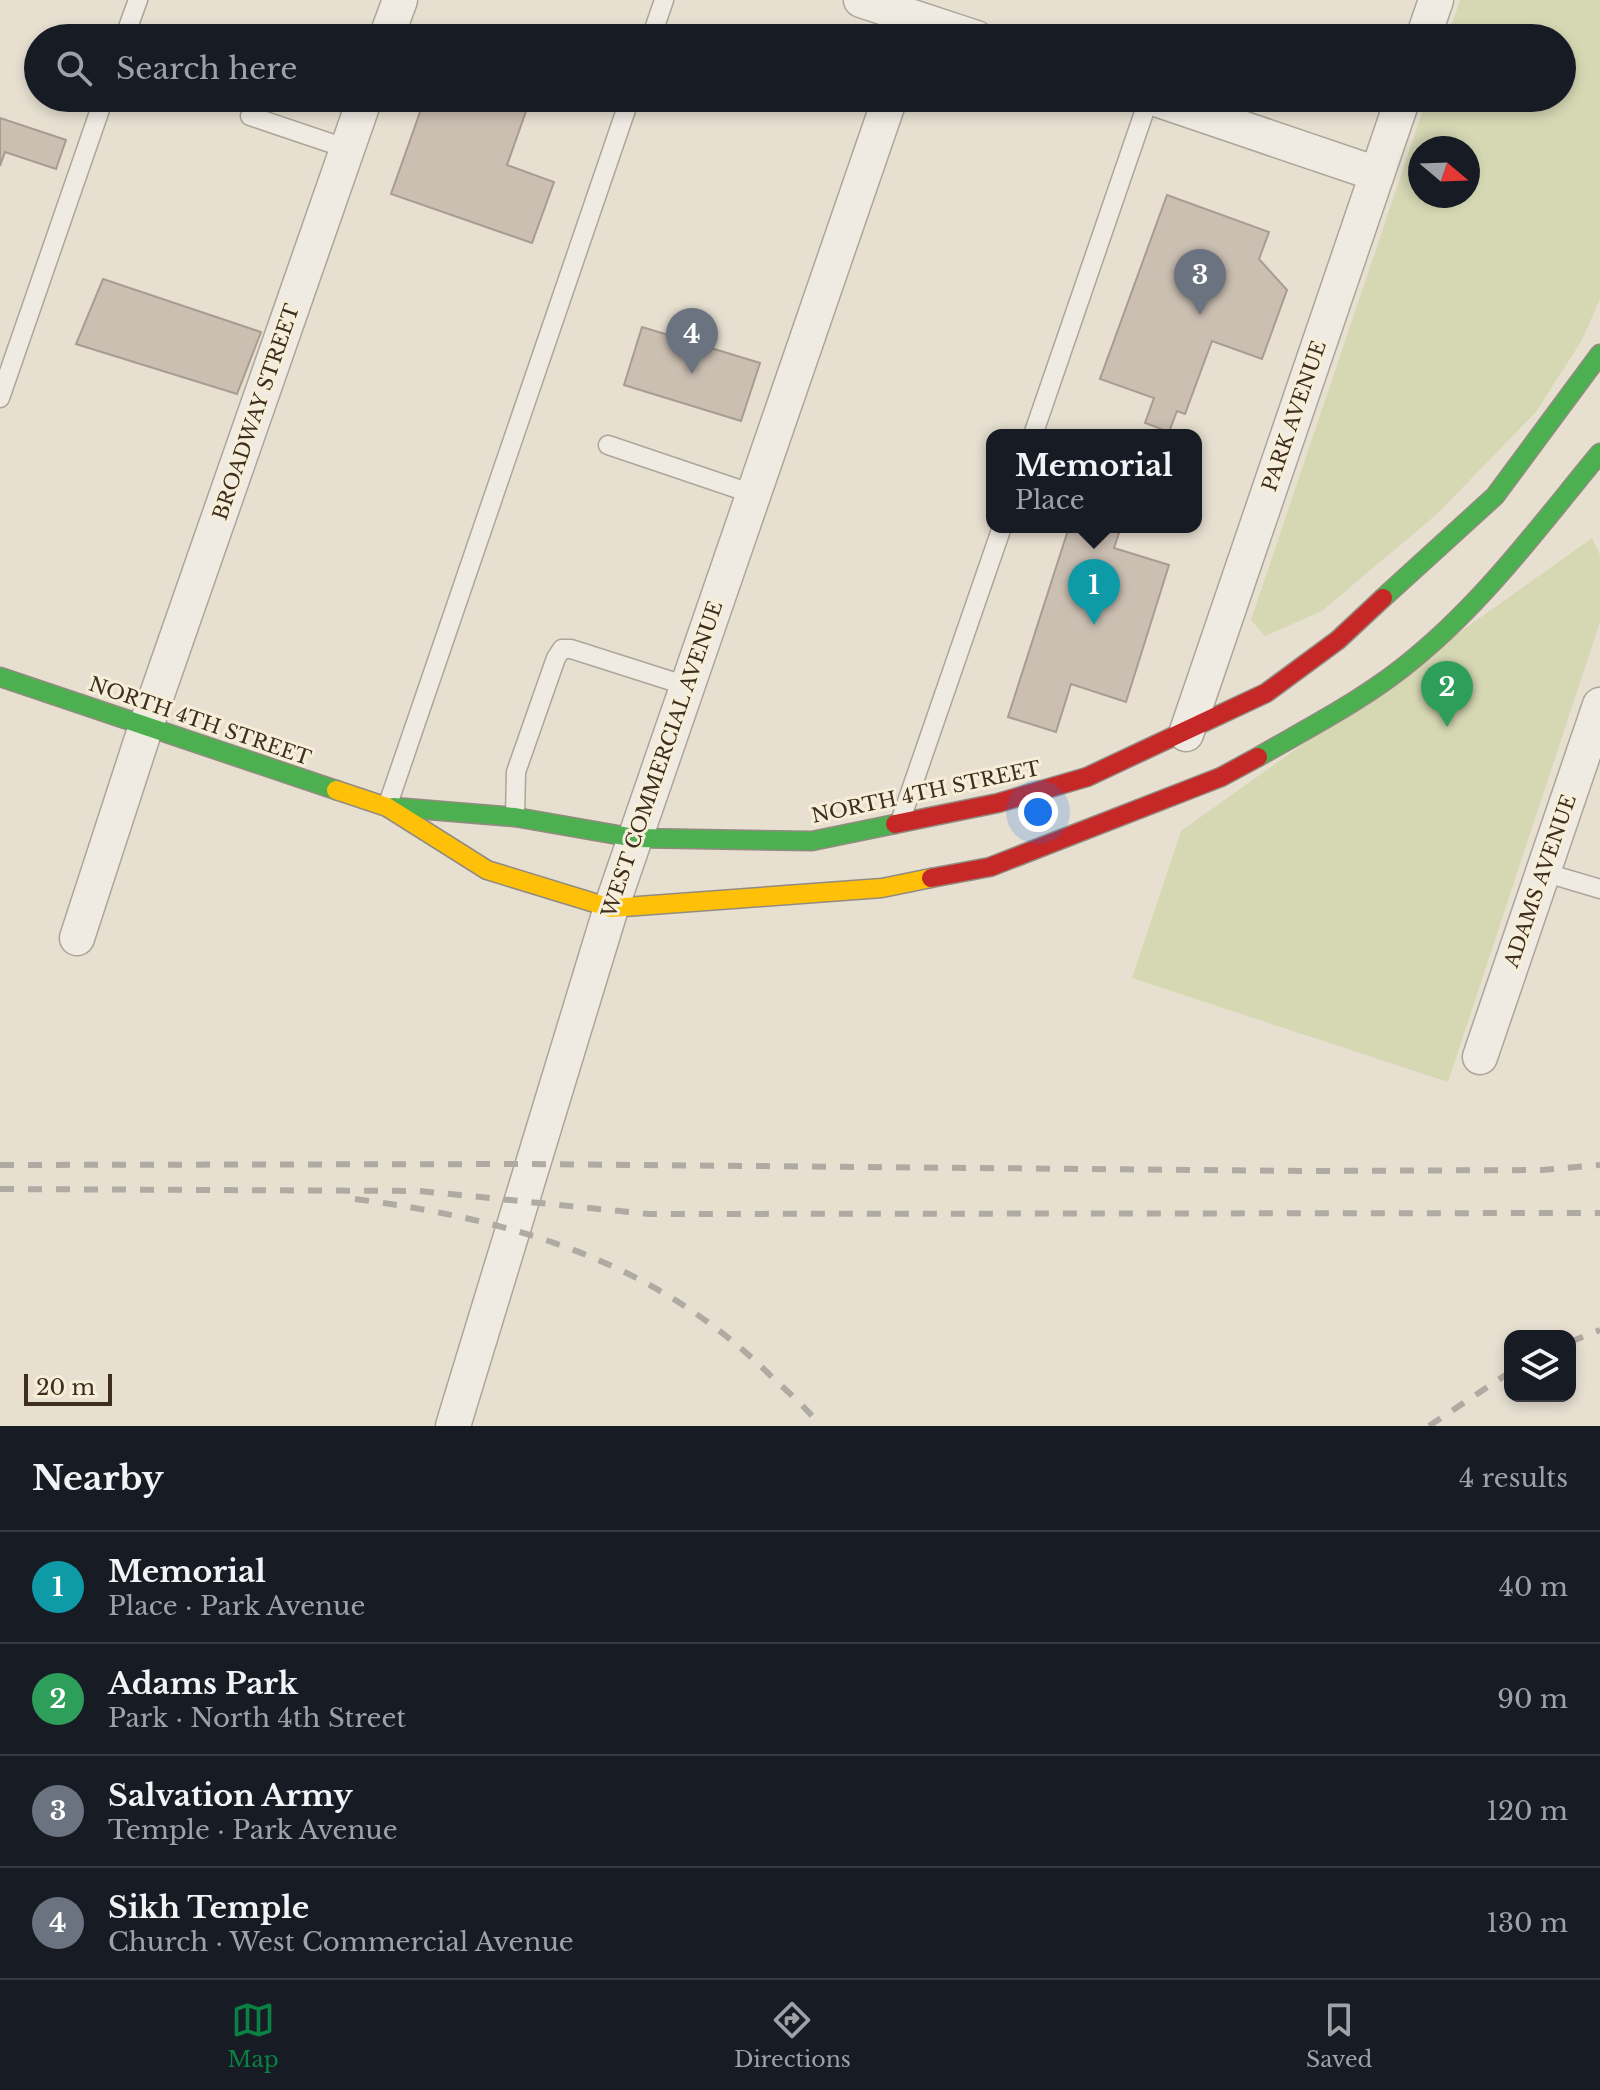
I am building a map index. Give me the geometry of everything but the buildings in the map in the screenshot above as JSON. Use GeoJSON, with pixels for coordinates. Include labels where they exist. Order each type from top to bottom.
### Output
{"type":"FeatureCollection","features":[{"type":"Feature","properties":{"kind":"main road","name":"NORTH 4TH STREET"},"geometry":{"type":"LineString","coordinates":[[387,807],[515,817],[635,838],[812,841],[998,803],[1087,777],[1186,734],[1266,693],[1338,640],[1495,496],[1582,394],[1600,354]]}},
{"type":"Feature","properties":{"kind":"main road","name":"NORTH 4TH STREET"},"geometry":{"type":"LineString","coordinates":[[0,677],[387,807],[487,870],[611,908],[882,888],[990,867],[1221,777],[1342,710],[1417,656],[1502,572],[1600,453]]}},
{"type":"Feature","properties":{"kind":"street"},"geometry":{"type":"LineString","coordinates":[[391,24],[400,0]]}},
{"type":"Feature","properties":{"kind":"street"},"geometry":{"type":"LineString","coordinates":[[861,0],[917,19]]}},
{"type":"Feature","properties":{"kind":"street"},"geometry":{"type":"LineString","coordinates":[[1428,24],[1436,0]]}},
{"type":"Feature","properties":{"kind":"street","name":"BROADWAY STREET"},"geometry":{"type":"LineString","coordinates":[[77,938],[146,726],[360,112]]}},
{"type":"Feature","properties":{"kind":"street","name":"WEST COMMERCIAL AVENUE"},"geometry":{"type":"LineString","coordinates":[[453,1426],[611,908],[885,112]]}},
{"type":"Feature","properties":{"kind":"street"},"geometry":{"type":"LineString","coordinates":[[1193,112],[1377,174]]}},
{"type":"Feature","properties":{"kind":"street","name":"PARK AVENUE"},"geometry":{"type":"LineString","coordinates":[[1186,734],[1398,112]]}},
{"type":"Feature","properties":{"kind":"street","name":"ADAMS AVENUE"},"geometry":{"type":"LineString","coordinates":[[1480,1057],[1600,705]]}},
{"type":"Feature","properties":{"kind":"lane"},"geometry":{"type":"LineString","coordinates":[[129,24],[138,0]]}},
{"type":"Feature","properties":{"kind":"lane"},"geometry":{"type":"LineString","coordinates":[[656,24],[664,0]]}},
{"type":"Feature","properties":{"kind":"lane"},"geometry":{"type":"LineString","coordinates":[[0,398],[99,112]]}},
{"type":"Feature","properties":{"kind":"lane"},"geometry":{"type":"LineString","coordinates":[[387,807],[625,112]]}},
{"type":"Feature","properties":{"kind":"lane"},"geometry":{"type":"LineString","coordinates":[[1035,429],[1146,112]]}},
{"type":"Feature","properties":{"kind":"lane"},"geometry":{"type":"LineString","coordinates":[[250,116],[348,149]]}},
{"type":"Feature","properties":{"kind":"lane"},"geometry":{"type":"LineString","coordinates":[[608,445],[753,494]]}},
{"type":"Feature","properties":{"kind":"lane"},"geometry":{"type":"LineString","coordinates":[[900,823],[1000,533]]}},
{"type":"Feature","properties":{"kind":"lane"},"geometry":{"type":"LineString","coordinates":[[515,817],[516,772],[556,658],[562,649],[687,686]]}},
{"type":"Feature","properties":{"kind":"lane"},"geometry":{"type":"LineString","coordinates":[[1543,872],[1600,889]]}},
{"type":"Feature","properties":{"kind":"green space"},"geometry":{"type":"Polygon","coordinates":[[[1460,0],[1600,0],[1600,299],[1582,340],[1536,412],[1437,514],[1322,611],[1265,636],[1251,620],[1408,154],[1408,208],[1480,208],[1480,136],[1414,136],[1422,112],[1576,112],[1576,24],[1452,24],[1460,0]]]}},
{"type":"Feature","properties":{"kind":"green space"},"geometry":{"type":"Polygon","coordinates":[[[1592,538],[1600,555],[1600,622],[1448,1082],[1132,978],[1181,831],[1592,538]]]}},
{"type":"Feature","properties":{"kind":"railway"},"geometry":{"type":"LineString","coordinates":[[0,1165],[532,1164],[1312,1171],[1542,1170],[1600,1165]]}},
{"type":"Feature","properties":{"kind":"railway"},"geometry":{"type":"LineString","coordinates":[[0,1189],[420,1191],[649,1214],[1600,1213]]}},
{"type":"Feature","properties":{"kind":"railway"},"geometry":{"type":"LineString","coordinates":[[355,1199],[471,1219],[527,1234],[580,1252],[632,1275],[681,1304],[728,1338],[798,1401],[820,1426]]}},
{"type":"Feature","properties":{"kind":"railway"},"geometry":{"type":"LineString","coordinates":[[1576,1340],[1600,1330]]}},
{"type":"Feature","properties":{"kind":"railway"},"geometry":{"type":"LineString","coordinates":[[1429,1426],[1504,1376]]}},
{"type":"Feature","properties":{"kind":"traffic: fast"},"geometry":{"type":"LineString","coordinates":[[1383,598],[1495,496],[1600,354]]}},
{"type":"Feature","properties":{"kind":"traffic: fast"},"geometry":{"type":"LineString","coordinates":[[1258,757],[1380,685],[1443,633],[1513,559],[1600,453]]}},
{"type":"Feature","properties":{"kind":"traffic: fast"},"geometry":{"type":"LineString","coordinates":[[0,677],[336,790]]}},
{"type":"Feature","properties":{"kind":"traffic: fast"},"geometry":{"type":"LineString","coordinates":[[393,807],[515,817],[635,838],[812,841],[895,824]]}},
{"type":"Feature","properties":{"kind":"traffic: slow"},"geometry":{"type":"LineString","coordinates":[[336,790],[387,807],[487,870],[611,908],[882,888],[931,878]]}},
{"type":"Feature","properties":{"kind":"traffic: jam"},"geometry":{"type":"LineString","coordinates":[[895,824],[998,803],[1087,777],[1266,693],[1338,640],[1383,598]]}},
{"type":"Feature","properties":{"kind":"traffic: jam"},"geometry":{"type":"LineString","coordinates":[[931,878],[990,867],[1221,777],[1258,757]]}},
{"type":"Feature","properties":{"kind":"place","name":"Salvation Army"},"geometry":{"type":"Point","coordinates":[1200,315]}},
{"type":"Feature","properties":{"kind":"place","name":"Sikh Temple"},"geometry":{"type":"Point","coordinates":[692,374]}},
{"type":"Feature","properties":{"kind":"place","name":"Memorial"},"geometry":{"type":"Point","coordinates":[1094,625]}},
{"type":"Feature","properties":{"kind":"place","name":"Adams Park"},"geometry":{"type":"Point","coordinates":[1447,727]}}]}
